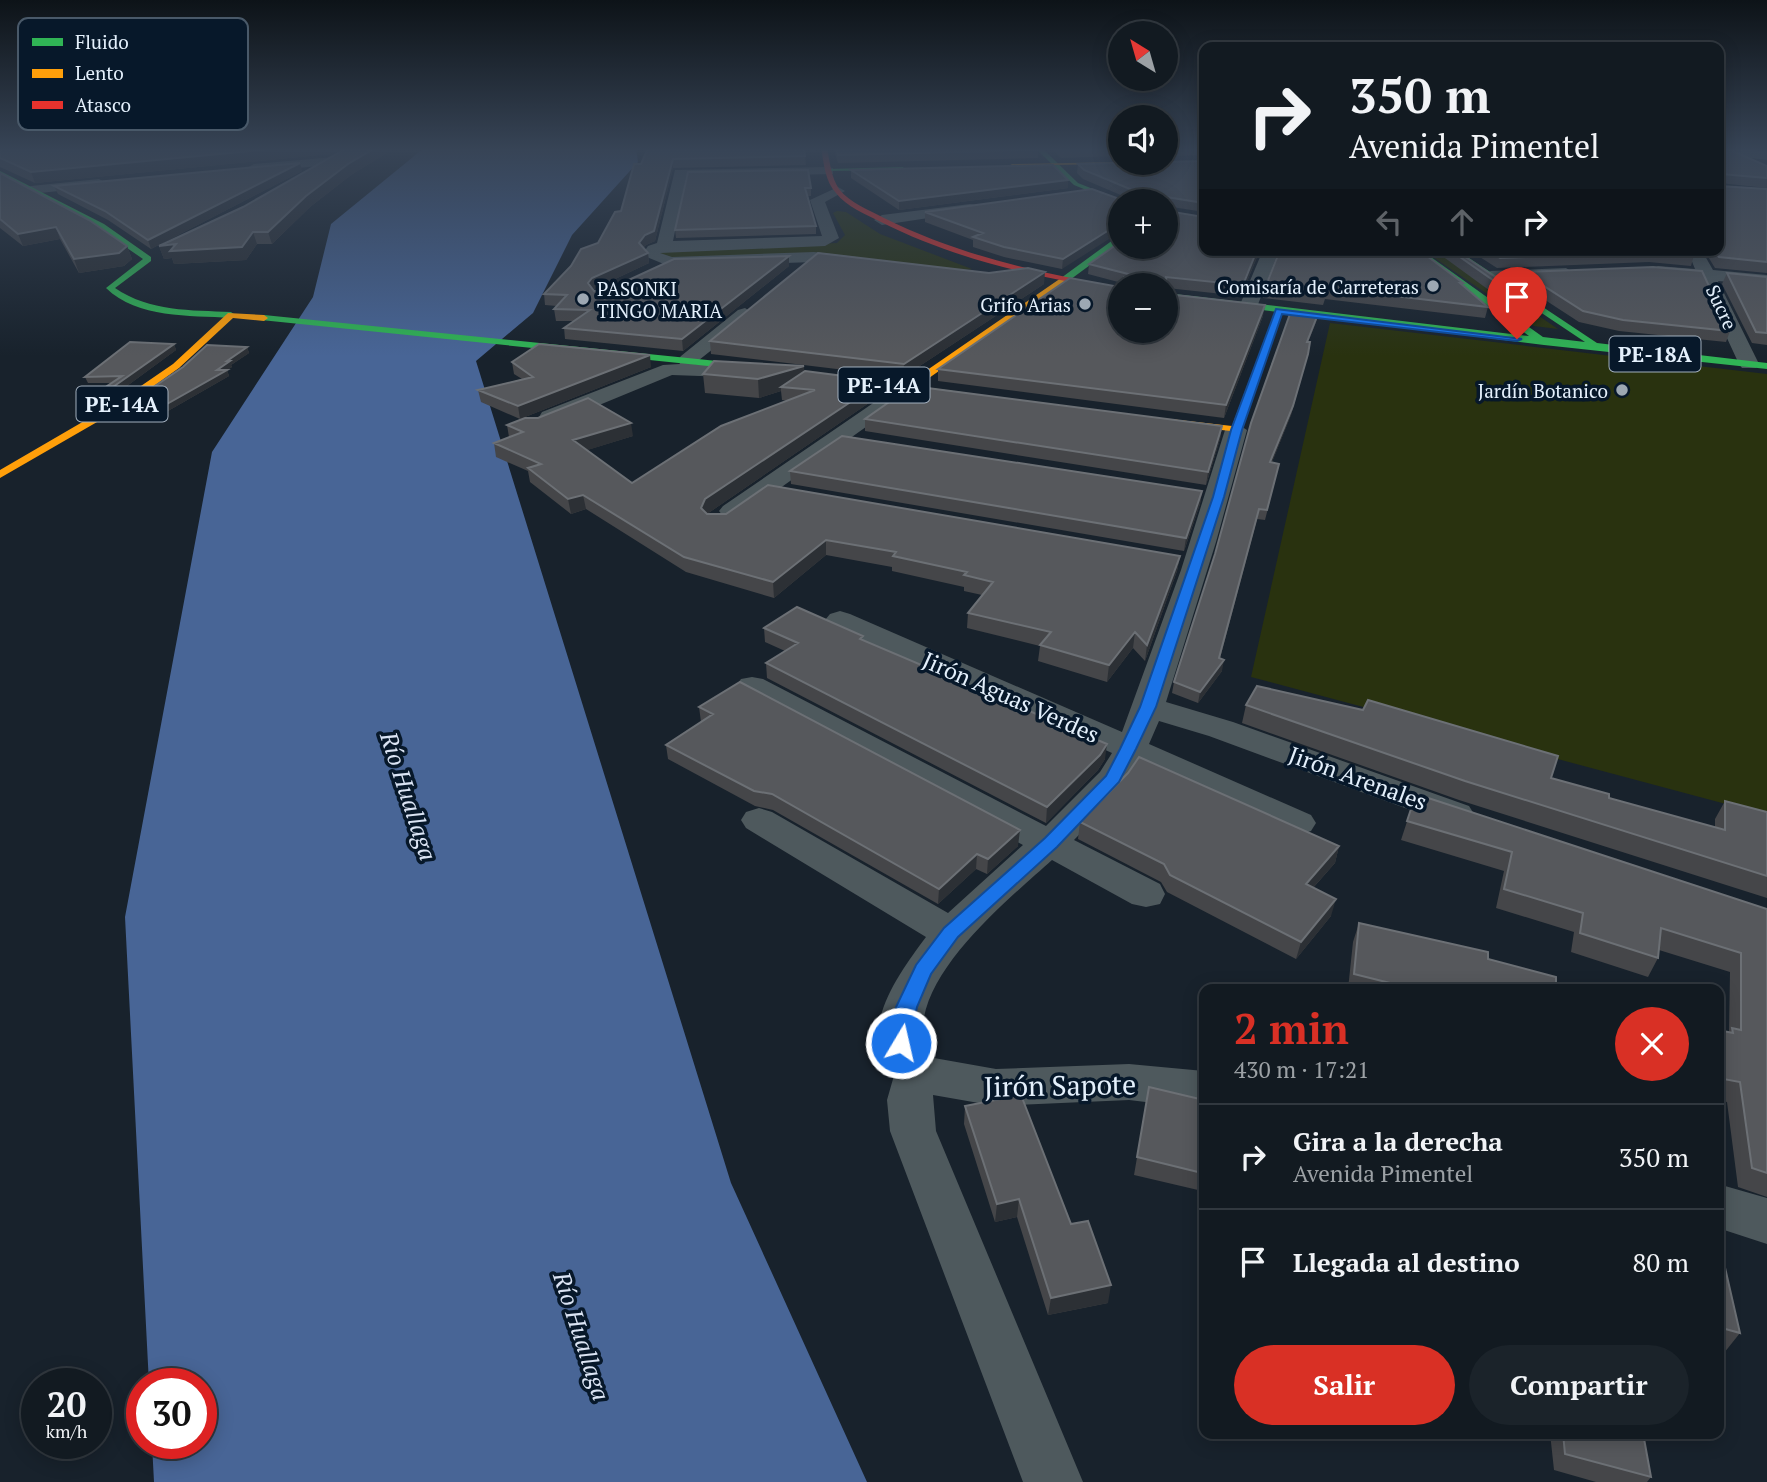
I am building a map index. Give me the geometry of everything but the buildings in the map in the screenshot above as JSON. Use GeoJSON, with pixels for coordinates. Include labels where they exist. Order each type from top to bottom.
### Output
{"type":"FeatureCollection","features":[{"type":"Feature","properties":{"kind":"main road"},"geometry":{"type":"LineString","coordinates":[[84,217],[153,256],[110,288],[117,297],[155,308],[688,360],[797,375]]}},
{"type":"Feature","properties":{"kind":"main road"},"geometry":{"type":"LineString","coordinates":[[877,217],[940,247],[1020,271],[1108,287]]}},
{"type":"Feature","properties":{"kind":"main road"},"geometry":{"type":"LineString","coordinates":[[1064,280],[1108,248]]}},
{"type":"Feature","properties":{"kind":"main road"},"geometry":{"type":"LineString","coordinates":[[1424,256],[1544,342]]}},
{"type":"Feature","properties":{"kind":"main road","name":"PE-18A"},"geometry":{"type":"LineString","coordinates":[[1460,256],[1601,348]]}},
{"type":"Feature","properties":{"kind":"main road","name":"PE-14A"},"geometry":{"type":"LineString","coordinates":[[908,388],[1064,280]]}},
{"type":"Feature","properties":{"kind":"main road","name":"PE-18A"},"geometry":{"type":"LineString","coordinates":[[1178,298],[1758,365]]}},
{"type":"Feature","properties":{"kind":"main road"},"geometry":{"type":"LineString","coordinates":[[1154,419],[1236,430],[1279,311]]}},
{"type":"Feature","properties":{"kind":"main road","name":"PE-14A"},"geometry":{"type":"LineString","coordinates":[[0,475],[126,401],[176,366],[231,315]]}},
{"type":"Feature","properties":{"kind":"main road","name":"PE-14A"},"geometry":{"type":"LineString","coordinates":[[846,380],[976,397]]}},
{"type":"Feature","properties":{"kind":"street"},"geometry":{"type":"LineString","coordinates":[[667,254],[673,217]]}},
{"type":"Feature","properties":{"kind":"street"},"geometry":{"type":"LineString","coordinates":[[642,274],[667,254],[825,241],[831,237],[823,217]]}},
{"type":"Feature","properties":{"kind":"street"},"geometry":{"type":"LineString","coordinates":[[882,220],[903,217]]}},
{"type":"Feature","properties":{"kind":"street"},"geometry":{"type":"LineString","coordinates":[[667,254],[814,257],[878,265]]}},
{"type":"Feature","properties":{"kind":"street"},"geometry":{"type":"LineString","coordinates":[[1248,307],[1269,256]]}},
{"type":"Feature","properties":{"kind":"street","name":"Sucre"},"geometry":{"type":"LineString","coordinates":[[1698,256],[1758,365]]}},
{"type":"Feature","properties":{"kind":"street"},"geometry":{"type":"LineString","coordinates":[[795,275],[814,257]]}},
{"type":"Feature","properties":{"kind":"street"},"geometry":{"type":"LineString","coordinates":[[979,276],[1020,271]]}},
{"type":"Feature","properties":{"kind":"street"},"geometry":{"type":"LineString","coordinates":[[1636,271],[1767,279]]}},
{"type":"Feature","properties":{"kind":"street"},"geometry":{"type":"LineString","coordinates":[[1491,276],[1583,273]]}},
{"type":"Feature","properties":{"kind":"street"},"geometry":{"type":"LineString","coordinates":[[688,360],[763,300]]}},
{"type":"Feature","properties":{"kind":"street"},"geometry":{"type":"LineString","coordinates":[[531,424],[670,369],[846,380]]}},
{"type":"Feature","properties":{"kind":"street"},"geometry":{"type":"LineString","coordinates":[[717,521],[908,388]]}},
{"type":"Feature","properties":{"kind":"street"},"geometry":{"type":"LineString","coordinates":[[1054,1482],[913,1131],[909,1112],[910,1085],[918,1071],[901,1043],[906,1007],[923,970],[951,933],[1051,843],[1113,778],[1148,707],[1183,562],[1205,495],[1236,430]]}},
{"type":"Feature","properties":{"kind":"street"},"geometry":{"type":"LineString","coordinates":[[837,437],[864,441]]}},
{"type":"Feature","properties":{"kind":"street"},"geometry":{"type":"LineString","coordinates":[[764,489],[804,496]]}},
{"type":"Feature","properties":{"kind":"street","name":"Jirón Aguas Verdes"},"geometry":{"type":"LineString","coordinates":[[840,620],[1298,823]]}},
{"type":"Feature","properties":{"kind":"street"},"geometry":{"type":"LineString","coordinates":[[752,686],[1146,894]]}},
{"type":"Feature","properties":{"kind":"street","name":"Jirón Arenales"},"geometry":{"type":"LineString","coordinates":[[1148,707],[1221,729],[1483,823]]}},
{"type":"Feature","properties":{"kind":"street"},"geometry":{"type":"LineString","coordinates":[[760,820],[951,933]]}},
{"type":"Feature","properties":{"kind":"street","name":"Jirón Sapote"},"geometry":{"type":"LineString","coordinates":[[918,1071],[946,1083],[981,1088],[1025,1089],[1132,1082],[1199,1089]]}},
{"type":"Feature","properties":{"kind":"street"},"geometry":{"type":"LineString","coordinates":[[1724,1208],[1767,1221]]}},
{"type":"Feature","properties":{"kind":"green space"},"geometry":{"type":"Polygon","coordinates":[[[835,217],[854,217],[880,234],[972,269],[961,271],[825,254],[677,259],[658,255],[660,252],[837,243],[845,235],[835,217]]]}},
{"type":"Feature","properties":{"kind":"green space"},"geometry":{"type":"Polygon","coordinates":[[[1432,256],[1451,256],[1558,329],[1534,326],[1432,256]]]}},
{"type":"Feature","properties":{"kind":"green space"},"geometry":{"type":"Polygon","coordinates":[[[1330,323],[1767,374],[1767,815],[1251,677],[1330,323]]]}},
{"type":"Feature","properties":{"kind":"water","name":"Río Huallaga"},"geometry":{"type":"Polygon","coordinates":[[[339,217],[588,217],[572,235],[533,313],[476,361],[731,1183],[867,1482],[154,1482],[153,1459],[217,1459],[217,1368],[148,1368],[125,917],[212,452],[313,297],[331,224],[339,217]]]}},
{"type":"Feature","properties":{"kind":"traffic: fast"},"geometry":{"type":"LineString","coordinates":[[84,217],[148,259],[110,288],[123,297],[137,304],[167,311],[231,315]]}},
{"type":"Feature","properties":{"kind":"traffic: fast"},"geometry":{"type":"LineString","coordinates":[[1064,280],[1108,248]]}},
{"type":"Feature","properties":{"kind":"traffic: fast"},"geometry":{"type":"LineString","coordinates":[[1424,256],[1544,342]]}},
{"type":"Feature","properties":{"kind":"traffic: fast"},"geometry":{"type":"LineString","coordinates":[[1460,256],[1593,343]]}},
{"type":"Feature","properties":{"kind":"traffic: fast"},"geometry":{"type":"LineString","coordinates":[[1178,297],[1767,366]]}},
{"type":"Feature","properties":{"kind":"traffic: fast"},"geometry":{"type":"LineString","coordinates":[[264,318],[767,369]]}},
{"type":"Feature","properties":{"kind":"traffic: fast"},"geometry":{"type":"LineString","coordinates":[[830,378],[961,395]]}},
{"type":"Feature","properties":{"kind":"traffic: slow"},"geometry":{"type":"LineString","coordinates":[[908,388],[1064,280]]}},
{"type":"Feature","properties":{"kind":"traffic: slow"},"geometry":{"type":"LineString","coordinates":[[1170,422],[1236,430],[1279,311]]}},
{"type":"Feature","properties":{"kind":"traffic: slow"},"geometry":{"type":"LineString","coordinates":[[0,475],[126,401],[176,366],[231,315],[264,318]]}},
{"type":"Feature","properties":{"kind":"traffic: jam"},"geometry":{"type":"LineString","coordinates":[[877,217],[904,231],[964,254],[1025,271],[1108,287]]}},
{"type":"Feature","properties":{"kind":"place","name":"Comisaría de Carreteras"},"geometry":{"type":"Point","coordinates":[1433,286]}},
{"type":"Feature","properties":{"kind":"place","name":"PASONKI TINGO MARIA"},"geometry":{"type":"Point","coordinates":[583,299]}},
{"type":"Feature","properties":{"kind":"place","name":"Grifo Arias"},"geometry":{"type":"Point","coordinates":[1085,304]}},
{"type":"Feature","properties":{"kind":"place","name":"Jardín Botanico"},"geometry":{"type":"Point","coordinates":[1622,390]}},
{"type":"Feature","properties":{"kind":"route"},"geometry":{"type":"LineString","coordinates":[[901,1043],[906,1007],[923,970],[951,933],[1051,843],[1113,778],[1128,749],[1148,707],[1219,497],[1236,430],[1279,311],[1517,339]]}}]}
